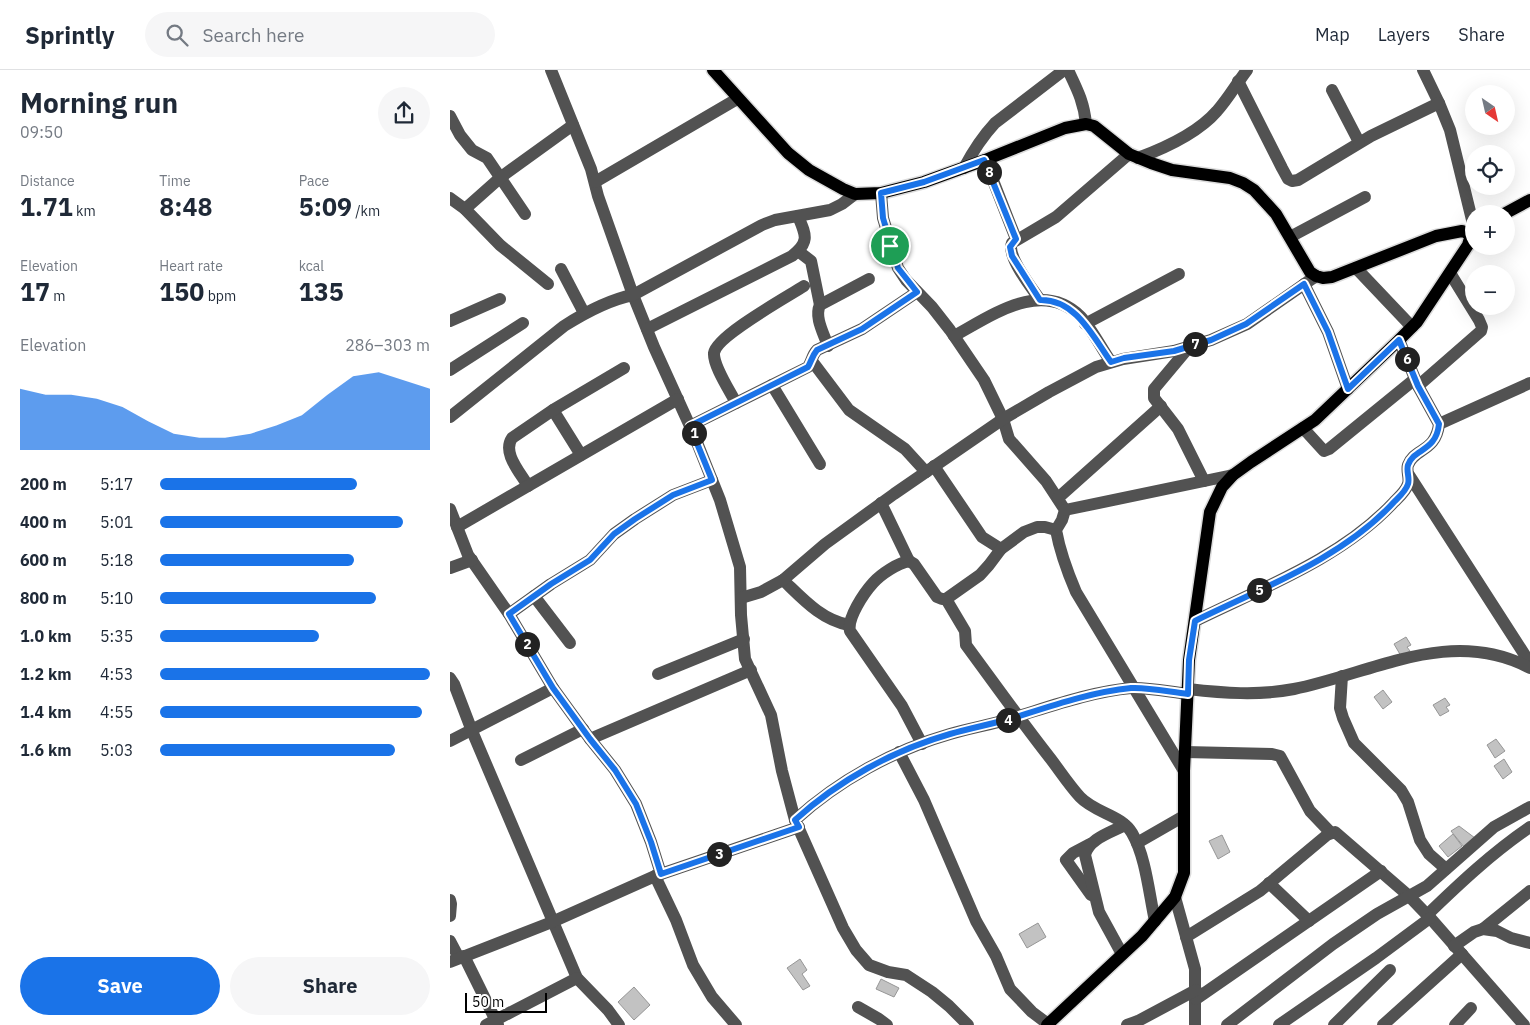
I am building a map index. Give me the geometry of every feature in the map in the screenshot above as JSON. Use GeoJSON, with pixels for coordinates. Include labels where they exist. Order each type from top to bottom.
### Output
{"type":"FeatureCollection","features":[{"type":"Feature","properties":{"kind":"main road"},"geometry":{"type":"LineString","coordinates":[[713,70],[788,154],[809,170],[844,190],[855,194],[881,193],[924,182],[1065,128],[1086,124],[1094,126],[1133,156],[1172,170],[1230,178],[1243,182],[1254,190],[1276,214],[1304,264],[1316,276],[1323,278],[1356,268],[1436,236],[1465,231]]}},
{"type":"Feature","properties":{"kind":"main road"},"geometry":{"type":"LineString","coordinates":[[1515,208],[1530,200]]}},
{"type":"Feature","properties":{"kind":"main road"},"geometry":{"type":"LineString","coordinates":[[1047,1025],[1154,921],[1175,897],[1184,873],[1184,772],[1189,660],[1210,512],[1222,487],[1233,475],[1315,420],[1399,340],[1412,327],[1465,250]]}},
{"type":"Feature","properties":{"kind":"street"},"geometry":{"type":"LineString","coordinates":[[551,70],[591,169],[633,295],[712,480],[740,567],[745,659],[771,715],[782,772],[797,824],[843,928],[856,950],[869,965],[888,972],[906,975],[932,992],[968,1025]]}},
{"type":"Feature","properties":{"kind":"street"},"geometry":{"type":"LineString","coordinates":[[964,168],[973,150],[995,123],[1066,70],[1081,97],[1086,124]]}},
{"type":"Feature","properties":{"kind":"street"},"geometry":{"type":"LineString","coordinates":[[1040,300],[1012,256],[1010,247],[1016,239],[1056,218],[1133,156],[1154,152],[1206,122],[1218,110],[1247,70]]}},
{"type":"Feature","properties":{"kind":"street"},"geometry":{"type":"LineString","coordinates":[[1423,70],[1450,130],[1466,205]]}},
{"type":"Feature","properties":{"kind":"street"},"geometry":{"type":"LineString","coordinates":[[1238,81],[1282,168],[1288,179],[1292,181],[1298,180],[1359,142],[1439,103]]}},
{"type":"Feature","properties":{"kind":"street"},"geometry":{"type":"LineString","coordinates":[[1332,90],[1359,142]]}},
{"type":"Feature","properties":{"kind":"street"},"geometry":{"type":"LineString","coordinates":[[594,182],[737,98]]}},
{"type":"Feature","properties":{"kind":"street"},"geometry":{"type":"LineString","coordinates":[[450,116],[460,135],[472,150],[487,158],[525,214]]}},
{"type":"Feature","properties":{"kind":"street"},"geometry":{"type":"LineString","coordinates":[[465,209],[501,177],[573,125]]}},
{"type":"Feature","properties":{"kind":"street"},"geometry":{"type":"LineString","coordinates":[[984,160],[1016,239]]}},
{"type":"Feature","properties":{"kind":"street"},"geometry":{"type":"LineString","coordinates":[[881,193],[883,218],[898,268],[954,336],[984,380],[1003,419],[1009,439],[1058,498],[1065,510],[1056,530],[1063,564],[1076,592],[1184,772]]}},
{"type":"Feature","properties":{"kind":"street"},"geometry":{"type":"LineString","coordinates":[[450,417],[564,326],[584,313],[622,297],[633,295],[775,220],[830,210],[855,194]]}},
{"type":"Feature","properties":{"kind":"street"},"geometry":{"type":"LineString","coordinates":[[1290,237],[1365,197]]}},
{"type":"Feature","properties":{"kind":"street"},"geometry":{"type":"LineString","coordinates":[[450,198],[465,209],[500,245],[548,284]]}},
{"type":"Feature","properties":{"kind":"street"},"geometry":{"type":"LineString","coordinates":[[647,329],[792,256],[803,246],[805,239],[798,216]]}},
{"type":"Feature","properties":{"kind":"street"},"geometry":{"type":"LineString","coordinates":[[798,251],[811,261],[820,305]]}},
{"type":"Feature","properties":{"kind":"street"},"geometry":{"type":"LineString","coordinates":[[1356,268],[1412,327]]}},
{"type":"Feature","properties":{"kind":"street"},"geometry":{"type":"LineString","coordinates":[[561,269],[584,313]]}},
{"type":"Feature","properties":{"kind":"street"},"geometry":{"type":"LineString","coordinates":[[1303,428],[1324,451],[1329,449],[1481,331],[1482,327],[1479,320],[1450,273]]}},
{"type":"Feature","properties":{"kind":"street"},"geometry":{"type":"LineString","coordinates":[[1085,324],[1179,274]]}},
{"type":"Feature","properties":{"kind":"street"},"geometry":{"type":"LineString","coordinates":[[741,598],[761,592],[783,580],[825,544],[930,469],[1003,419],[1072,380],[1096,367],[1124,358],[1174,351],[1211,340],[1246,324],[1316,276]]}},
{"type":"Feature","properties":{"kind":"street"},"geometry":{"type":"LineString","coordinates":[[828,346],[818,318],[817,309],[820,305],[869,279]]}},
{"type":"Feature","properties":{"kind":"street"},"geometry":{"type":"LineString","coordinates":[[1304,284],[1328,332],[1348,389]]}},
{"type":"Feature","properties":{"kind":"street"},"geometry":{"type":"LineString","coordinates":[[736,403],[716,364],[714,352],[731,332],[804,286]]}},
{"type":"Feature","properties":{"kind":"street"},"geometry":{"type":"LineString","coordinates":[[690,426],[808,367],[817,350],[862,329],[917,292]]}},
{"type":"Feature","properties":{"kind":"street"},"geometry":{"type":"LineString","coordinates":[[450,322],[500,299]]}},
{"type":"Feature","properties":{"kind":"street"},"geometry":{"type":"LineString","coordinates":[[954,336],[1002,310],[1026,301],[1047,300],[1067,307],[1081,318],[1111,362]]}},
{"type":"Feature","properties":{"kind":"street"},"geometry":{"type":"LineString","coordinates":[[450,370],[523,323]]}},
{"type":"Feature","properties":{"kind":"street"},"geometry":{"type":"LineString","coordinates":[[1195,621],[1350,542],[1389,508],[1402,493],[1408,484],[1408,466],[1413,458],[1434,441],[1439,424],[1416,383],[1399,340]]}},
{"type":"Feature","properties":{"kind":"street"},"geometry":{"type":"LineString","coordinates":[[1190,346],[1154,389],[1154,398],[1178,429],[1204,481]]}},
{"type":"Feature","properties":{"kind":"street"},"geometry":{"type":"LineString","coordinates":[[812,361],[849,410],[930,469],[982,537],[1001,549]]}},
{"type":"Feature","properties":{"kind":"street"},"geometry":{"type":"LineString","coordinates":[[528,486],[509,453],[509,443],[512,438],[553,410],[624,368]]}},
{"type":"Feature","properties":{"kind":"street"},"geometry":{"type":"LineString","coordinates":[[772,385],[820,464]]}},
{"type":"Feature","properties":{"kind":"street"},"geometry":{"type":"LineString","coordinates":[[1439,424],[1529,385]]}},
{"type":"Feature","properties":{"kind":"street"},"geometry":{"type":"LineString","coordinates":[[457,527],[678,399]]}},
{"type":"Feature","properties":{"kind":"street"},"geometry":{"type":"LineString","coordinates":[[1058,498],[1161,406]]}},
{"type":"Feature","properties":{"kind":"street"},"geometry":{"type":"LineString","coordinates":[[553,410],[581,455]]}},
{"type":"Feature","properties":{"kind":"street"},"geometry":{"type":"LineString","coordinates":[[1065,510],[1233,475]]}},
{"type":"Feature","properties":{"kind":"street"},"geometry":{"type":"LineString","coordinates":[[1408,475],[1530,663]]}},
{"type":"Feature","properties":{"kind":"street"},"geometry":{"type":"LineString","coordinates":[[509,614],[590,560],[614,534],[635,519],[673,495],[712,480]]}},
{"type":"Feature","properties":{"kind":"street"},"geometry":{"type":"LineString","coordinates":[[881,503],[909,561],[914,564],[937,597],[942,599],[946,599],[964,587],[986,569],[1001,549],[1030,529],[1045,527],[1056,530]]}},
{"type":"Feature","properties":{"kind":"street"},"geometry":{"type":"LineString","coordinates":[[450,509],[468,555],[509,614],[553,688],[615,770],[636,804],[651,842],[658,875],[693,965],[712,997],[736,1025]]}},
{"type":"Feature","properties":{"kind":"street"},"geometry":{"type":"LineString","coordinates":[[450,568],[472,560]]}},
{"type":"Feature","properties":{"kind":"street"},"geometry":{"type":"LineString","coordinates":[[909,561],[884,574],[873,583],[851,617],[849,625],[852,635],[902,706],[922,744]]}},
{"type":"Feature","properties":{"kind":"street"},"geometry":{"type":"LineString","coordinates":[[783,580],[825,617],[838,624],[849,625]]}},
{"type":"Feature","properties":{"kind":"street"},"geometry":{"type":"LineString","coordinates":[[534,596],[570,643]]}},
{"type":"Feature","properties":{"kind":"street"},"geometry":{"type":"LineString","coordinates":[[946,599],[965,632],[966,645],[1017,717],[1081,798],[1094,809],[1121,821],[1131,831],[1137,843],[1154,921]]}},
{"type":"Feature","properties":{"kind":"street"},"geometry":{"type":"LineString","coordinates":[[658,674],[744,639]]}},
{"type":"Feature","properties":{"kind":"street"},"geometry":{"type":"LineString","coordinates":[[458,959],[552,922],[658,875],[797,824],[809,807],[863,771],[898,752],[951,734],[1074,700],[1133,688],[1263,694],[1294,689],[1405,658],[1444,652],[1478,650],[1503,656],[1530,668]]}},
{"type":"Feature","properties":{"kind":"street"},"geometry":{"type":"LineString","coordinates":[[521,760],[750,670]]}},
{"type":"Feature","properties":{"kind":"street"},"geometry":{"type":"LineString","coordinates":[[1342,676],[1340,708],[1354,743],[1401,790],[1408,802],[1420,840],[1429,854],[1446,869]]}},
{"type":"Feature","properties":{"kind":"street"},"geometry":{"type":"LineString","coordinates":[[450,678],[577,978],[608,1010],[619,1025]]}},
{"type":"Feature","properties":{"kind":"street"},"geometry":{"type":"LineString","coordinates":[[450,741],[553,688]]}},
{"type":"Feature","properties":{"kind":"street"},"geometry":{"type":"LineString","coordinates":[[898,752],[924,800],[976,921],[996,956],[1010,989],[1047,1025]]}},
{"type":"Feature","properties":{"kind":"street"},"geometry":{"type":"LineString","coordinates":[[1185,752],[1272,754],[1280,756],[1310,811],[1331,833],[1339,834],[1409,896],[1524,1025]]}},
{"type":"Feature","properties":{"kind":"street"},"geometry":{"type":"LineString","coordinates":[[1227,1025],[1333,944],[1377,914],[1427,886],[1494,827],[1530,807]]}},
{"type":"Feature","properties":{"kind":"street"},"geometry":{"type":"LineString","coordinates":[[1137,843],[1184,816]]}},
{"type":"Feature","properties":{"kind":"street"},"geometry":{"type":"LineString","coordinates":[[1096,901],[1066,860],[1073,853],[1125,825]]}},
{"type":"Feature","properties":{"kind":"street"},"geometry":{"type":"LineString","coordinates":[[1279,1025],[1429,917],[1476,869],[1530,827]]}},
{"type":"Feature","properties":{"kind":"street"},"geometry":{"type":"LineString","coordinates":[[1186,937],[1238,905],[1269,883],[1331,833]]}},
{"type":"Feature","properties":{"kind":"street"},"geometry":{"type":"LineString","coordinates":[[1091,843],[1086,849],[1085,855],[1096,901],[1103,921],[1122,954]]}},
{"type":"Feature","properties":{"kind":"street"},"geometry":{"type":"LineString","coordinates":[[1126,1025],[1196,994],[1309,921],[1381,871]]}},
{"type":"Feature","properties":{"kind":"street"},"geometry":{"type":"LineString","coordinates":[[1269,883],[1309,921]]}},
{"type":"Feature","properties":{"kind":"street"},"geometry":{"type":"LineString","coordinates":[[1384,1025],[1474,932],[1483,929],[1530,891]]}},
{"type":"Feature","properties":{"kind":"street"},"geometry":{"type":"LineString","coordinates":[[1175,897],[1195,969],[1196,1025]]}},
{"type":"Feature","properties":{"kind":"street"},"geometry":{"type":"LineString","coordinates":[[450,900],[450,916]]}},
{"type":"Feature","properties":{"kind":"street"},"geometry":{"type":"LineString","coordinates":[[1483,929],[1497,931],[1511,938],[1530,943]]}},
{"type":"Feature","properties":{"kind":"street"},"geometry":{"type":"LineString","coordinates":[[450,941],[493,1024],[577,978]]}},
{"type":"Feature","properties":{"kind":"street"},"geometry":{"type":"LineString","coordinates":[[1334,1025],[1390,970]]}},
{"type":"Feature","properties":{"kind":"street"},"geometry":{"type":"LineString","coordinates":[[858,1006],[887,1025]]}},
{"type":"Feature","properties":{"kind":"street"},"geometry":{"type":"LineString","coordinates":[[1455,1025],[1471,1008]]}},
{"type":"Feature","properties":{"kind":"building"},"geometry":{"type":"Polygon","coordinates":[[[1406,637],[1411,645],[1407,647],[1410,651],[1401,656],[1394,644],[1406,637]]]}},
{"type":"Feature","properties":{"kind":"building"},"geometry":{"type":"Polygon","coordinates":[[[1383,690],[1392,702],[1383,709],[1374,697],[1383,690]]]}},
{"type":"Feature","properties":{"kind":"building"},"geometry":{"type":"Polygon","coordinates":[[[1445,698],[1450,705],[1446,707],[1449,711],[1440,716],[1433,705],[1445,698]]]}},
{"type":"Feature","properties":{"kind":"building"},"geometry":{"type":"Polygon","coordinates":[[[1496,739],[1505,751],[1495,758],[1487,745],[1496,739]]]}},
{"type":"Feature","properties":{"kind":"building"},"geometry":{"type":"Polygon","coordinates":[[[1504,759],[1512,772],[1503,779],[1494,766],[1504,759]]]}},
{"type":"Feature","properties":{"kind":"building"},"geometry":{"type":"Polygon","coordinates":[[[1459,826],[1475,838],[1464,847],[1451,831],[1459,826]]]}},
{"type":"Feature","properties":{"kind":"building"},"geometry":{"type":"Polygon","coordinates":[[[1453,834],[1462,846],[1448,857],[1439,846],[1453,834]]]}},
{"type":"Feature","properties":{"kind":"building"},"geometry":{"type":"Polygon","coordinates":[[[1222,835],[1230,852],[1218,859],[1209,841],[1222,835]]]}},
{"type":"Feature","properties":{"kind":"building"},"geometry":{"type":"Polygon","coordinates":[[[1038,923],[1046,937],[1027,948],[1019,934],[1038,923]]]}},
{"type":"Feature","properties":{"kind":"building"},"geometry":{"type":"Polygon","coordinates":[[[800,959],[807,970],[802,974],[810,986],[803,990],[787,968],[800,959]]]}},
{"type":"Feature","properties":{"kind":"building"},"geometry":{"type":"Polygon","coordinates":[[[881,979],[899,988],[894,997],[876,989],[881,979]]]}},
{"type":"Feature","properties":{"kind":"building"},"geometry":{"type":"Polygon","coordinates":[[[634,987],[650,1005],[634,1020],[618,1002],[634,987]]]}},
{"type":"Feature","properties":{"kind":"route"},"geometry":{"type":"LineString","coordinates":[[984,160],[1016,239],[1010,247],[1012,256],[1040,300],[1047,300],[1067,307],[1081,318],[1111,362],[1124,358],[1174,351],[1211,340],[1246,324],[1304,284],[1328,332],[1348,389],[1399,340],[1418,386],[1437,418],[1439,424],[1438,431],[1434,441],[1413,458],[1408,466],[1408,484],[1402,493],[1389,508],[1350,542],[1195,621],[1189,660],[1188,694],[1133,688],[1107,692],[951,734],[898,752],[863,771],[809,807],[795,820],[799,827],[661,874],[636,804],[615,770],[553,688],[509,614],[551,584],[590,560],[614,534],[635,519],[673,495],[712,480],[690,426],[808,367],[817,350],[862,329],[917,292],[898,268],[890,246],[883,218],[881,193],[924,182],[984,160]]}}]}
